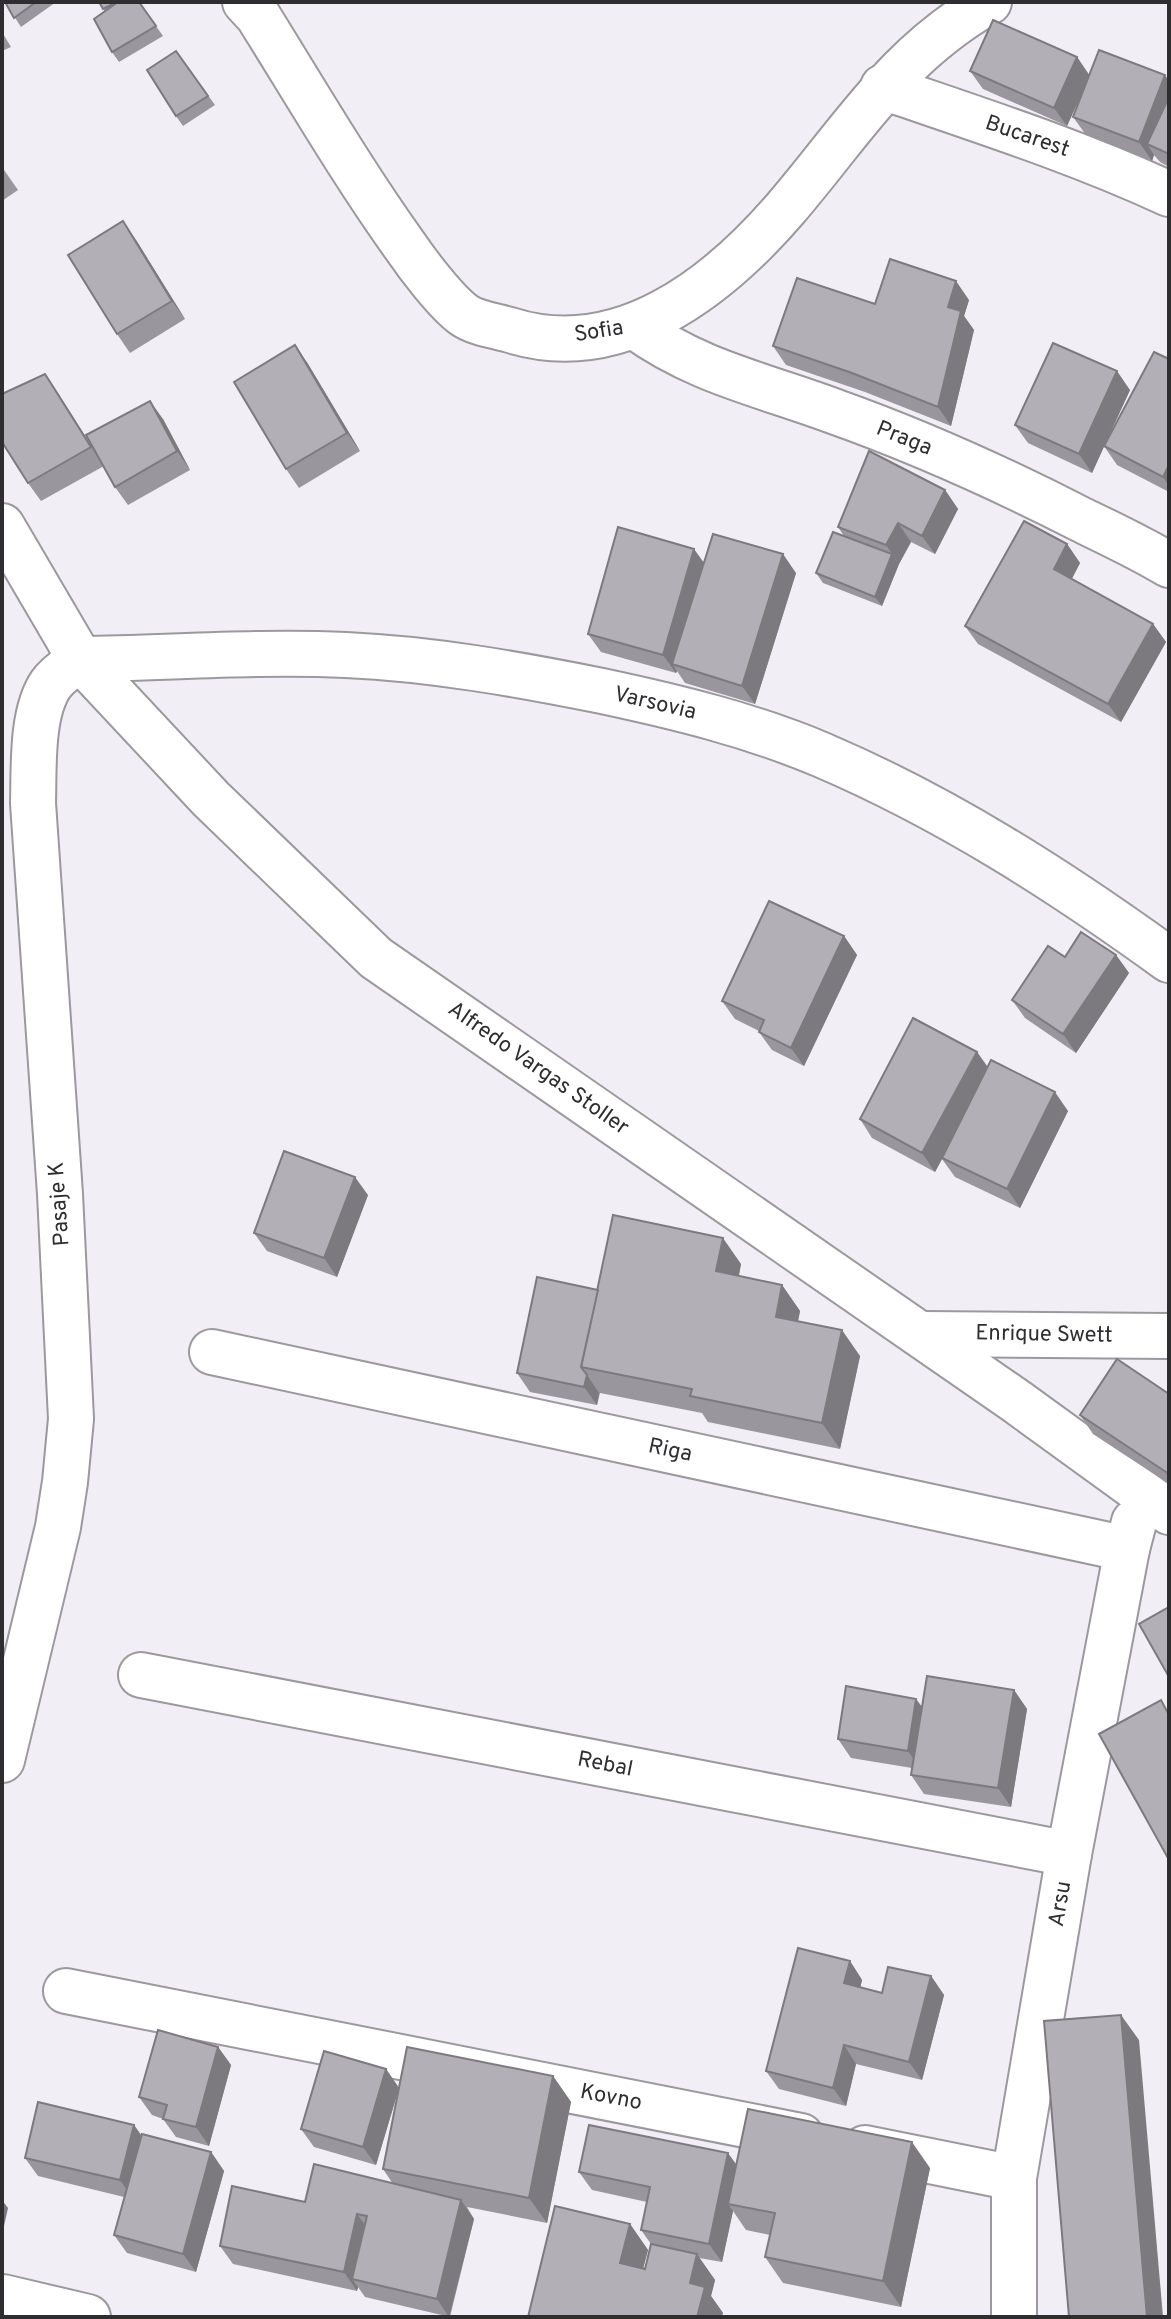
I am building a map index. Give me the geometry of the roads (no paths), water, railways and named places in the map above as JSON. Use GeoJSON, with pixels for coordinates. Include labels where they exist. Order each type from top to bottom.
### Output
{"type":"FeatureCollection","features":[{"type":"Feature","properties":{"kind":"street","name":"Sofia"},"geometry":{"type":"LineString","coordinates":[[245,2],[258,16],[387,221],[423,271],[465,316],[535,338],[611,333],[634,326],[695,294],[728,269],[788,206],[883,87],[937,37],[989,2]]}},
{"type":"Feature","properties":{"kind":"street","name":"Bucarest"},"geometry":{"type":"LineString","coordinates":[[883,87],[1053,145],[1169,194]]}},
{"type":"Feature","properties":{"kind":"street","name":"Praga"},"geometry":{"type":"LineString","coordinates":[[634,326],[682,357],[836,412],[941,454],[1044,500],[1169,565]]}},
{"type":"Feature","properties":{"kind":"street","name":"Alfredo Vargas Stoller"},"geometry":{"type":"LineString","coordinates":[[2,526],[80,659],[211,799],[376,958],[1016,1401],[1155,1504]]}},
{"type":"Feature","properties":{"kind":"street","name":"Varsovia"},"geometry":{"type":"LineString","coordinates":[[80,659],[285,654],[406,659],[499,670],[680,708],[738,724],[819,753],[936,810],[1071,891],[1169,960]]}},
{"type":"Feature","properties":{"kind":"street","name":"Pasaje K"},"geometry":{"type":"LineString","coordinates":[[2,1760],[58,1527],[71,1419],[60,1194],[33,803],[36,738],[42,705],[52,683],[80,659]]}},
{"type":"Feature","properties":{"kind":"street","name":"Enrique Swett"},"geometry":{"type":"LineString","coordinates":[[920,1334],[1169,1336]]}},
{"type":"Feature","properties":{"kind":"street","name":"Riga"},"geometry":{"type":"LineString","coordinates":[[212,1352],[1127,1549]]}},
{"type":"Feature","properties":{"kind":"street","name":"Arsu"},"geometry":{"type":"LineString","coordinates":[[1014,2317],[1014,2178],[1069,1854],[1127,1549],[1155,1504]]}},
{"type":"Feature","properties":{"kind":"street","name":"Rebal"},"geometry":{"type":"LineString","coordinates":[[141,1675],[1069,1854]]}},
{"type":"Feature","properties":{"kind":"street","name":"Kovno"},"geometry":{"type":"LineString","coordinates":[[66,1991],[1014,2178]]}},
{"type":"Feature","properties":{"kind":"street"},"geometry":{"type":"LineString","coordinates":[[3,2297],[88,2317]]}}]}
